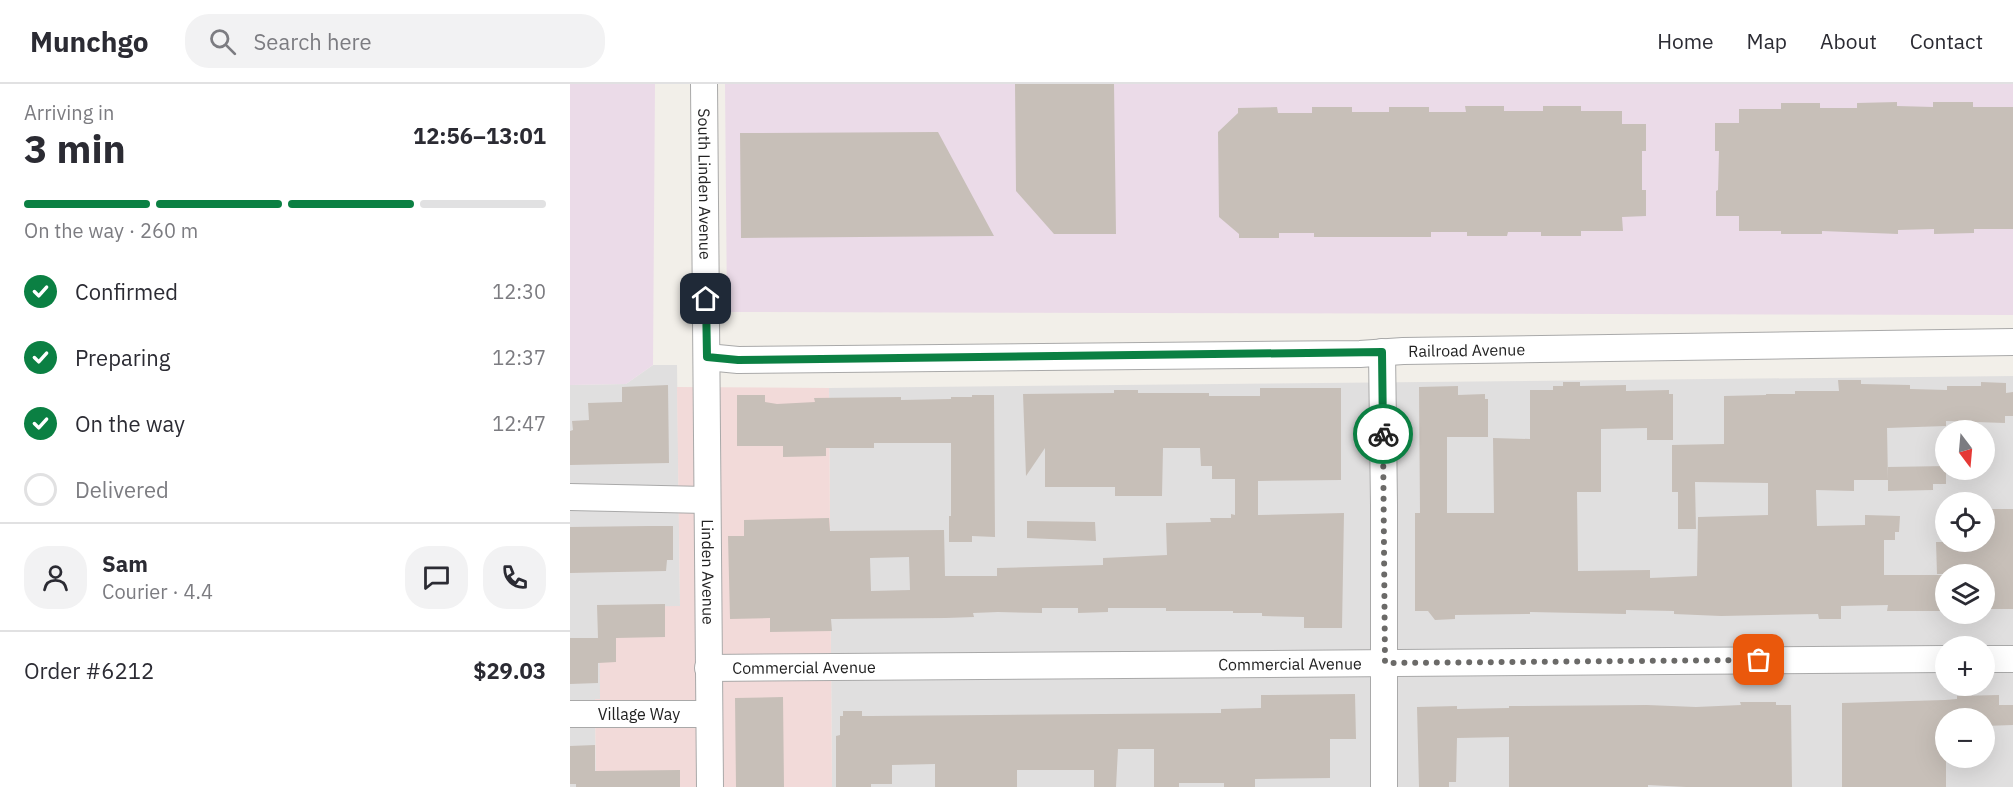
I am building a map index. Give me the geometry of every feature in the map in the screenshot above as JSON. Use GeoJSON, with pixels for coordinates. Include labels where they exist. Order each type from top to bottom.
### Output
{"type":"FeatureCollection","features":[{"type":"Feature","properties":{"kind":"street","name":"South Linden Avenue"},"geometry":{"type":"LineString","coordinates":[[704,84],[707,357]]}},
{"type":"Feature","properties":{"kind":"street","name":"Railroad Avenue"},"geometry":{"type":"LineString","coordinates":[[707,357],[738,360],[2013,342]]}},
{"type":"Feature","properties":{"kind":"street"},"geometry":{"type":"LineString","coordinates":[[1382,352],[1384,787]]}},
{"type":"Feature","properties":{"kind":"street","name":"Linden Avenue"},"geometry":{"type":"LineString","coordinates":[[707,357],[706,500],[710,787]]}},
{"type":"Feature","properties":{"kind":"street"},"geometry":{"type":"LineString","coordinates":[[570,496],[706,500]]}},
{"type":"Feature","properties":{"kind":"street","name":"Commercial Avenue"},"geometry":{"type":"LineString","coordinates":[[708,668],[1935,659]]}},
{"type":"Feature","properties":{"kind":"street"},"geometry":{"type":"LineString","coordinates":[[1995,659],[2013,659]]}},
{"type":"Feature","properties":{"kind":"street","name":"Village Way"},"geometry":{"type":"LineString","coordinates":[[570,714],[709,714]]}},
{"type":"Feature","properties":{"kind":"shaded area"},"geometry":{"type":"Polygon","coordinates":[[[570,84],[655,84],[653,365],[626,384],[570,385],[570,84]]]}},
{"type":"Feature","properties":{"kind":"shaded area"},"geometry":{"type":"Polygon","coordinates":[[[725,84],[2013,84],[2013,315],[727,312],[725,84]]]}},
{"type":"Feature","properties":{"kind":"shaded area"},"geometry":{"type":"Polygon","coordinates":[[[653,365],[677,365],[680,606],[600,699],[595,700],[596,787],[570,787],[570,385],[626,384],[653,365]]]}},
{"type":"Feature","properties":{"kind":"shaded area"},"geometry":{"type":"Polygon","coordinates":[[[2013,376],[2013,787],[832,787],[829,388],[2013,376]]]}},
{"type":"Feature","properties":{"kind":"shaded area"},"geometry":{"type":"Polygon","coordinates":[[[677,387],[829,388],[832,787],[596,787],[595,699],[600,699],[599,607],[680,606],[677,387]]]}},
{"type":"Feature","properties":{"kind":"building"},"geometry":{"type":"Polygon","coordinates":[[[1015,84],[1114,84],[1116,234],[1054,234],[1016,191],[1015,84]]]}},
{"type":"Feature","properties":{"kind":"building"},"geometry":{"type":"Polygon","coordinates":[[[1897,102],[1897,106],[1933,107],[1933,102],[1973,102],[1973,107],[2013,107],[2013,229],[1974,229],[1974,233],[1934,234],[1934,229],[1898,230],[1898,234],[1822,231],[1822,234],[1781,234],[1781,231],[1739,231],[1739,216],[1716,216],[1719,151],[1715,151],[1715,123],[1739,123],[1739,109],[1781,109],[1781,103],[1820,103],[1820,108],[1857,108],[1857,103],[1897,102]]]}},
{"type":"Feature","properties":{"kind":"building"},"geometry":{"type":"Polygon","coordinates":[[[1465,106],[1504,106],[1504,111],[1543,111],[1543,106],[1581,106],[1581,111],[1622,111],[1622,124],[1646,124],[1646,151],[1642,151],[1642,190],[1646,190],[1646,216],[1622,217],[1623,231],[1581,231],[1581,236],[1541,236],[1541,232],[1508,232],[1507,236],[1467,236],[1467,232],[1431,232],[1431,237],[1314,237],[1314,233],[1279,233],[1279,238],[1239,238],[1239,234],[1219,217],[1218,132],[1238,113],[1238,108],[1277,107],[1278,113],[1312,113],[1312,107],[1352,107],[1352,112],[1389,112],[1389,107],[1429,107],[1429,112],[1466,112],[1465,106]]]}},
{"type":"Feature","properties":{"kind":"building"},"geometry":{"type":"Polygon","coordinates":[[[938,132],[994,236],[741,238],[740,133],[938,132]]]}},
{"type":"Feature","properties":{"kind":"building"},"geometry":{"type":"Polygon","coordinates":[[[1838,380],[1861,380],[1861,384],[1910,385],[1910,389],[1947,390],[1947,386],[1981,386],[1981,382],[2006,383],[2006,393],[2013,392],[2013,416],[2005,416],[2005,423],[1995,423],[1995,420],[1935,420],[1935,426],[1887,428],[1888,480],[1854,480],[1854,491],[1816,490],[1817,526],[1865,525],[1865,515],[1900,516],[1899,532],[1895,532],[1895,540],[1884,540],[1884,575],[1935,575],[1935,611],[1887,611],[1888,605],[1841,606],[1841,619],[1819,619],[1818,614],[1721,616],[1674,614],[1674,611],[1626,610],[1626,614],[1530,612],[1530,614],[1455,615],[1455,619],[1435,620],[1428,611],[1415,611],[1415,513],[1420,513],[1419,387],[1458,386],[1458,395],[1485,394],[1485,399],[1488,399],[1488,437],[1447,437],[1447,513],[1494,513],[1493,438],[1530,439],[1530,390],[1553,390],[1553,386],[1563,386],[1563,382],[1580,382],[1580,386],[1626,385],[1626,391],[1669,390],[1669,394],[1673,394],[1673,440],[1647,440],[1647,428],[1601,429],[1601,492],[1577,492],[1578,571],[1650,570],[1650,578],[1697,576],[1698,517],[1768,515],[1768,483],[1695,482],[1696,529],[1678,529],[1678,492],[1672,492],[1672,445],[1724,444],[1724,396],[1795,394],[1795,391],[1839,391],[1838,380]]]}},
{"type":"Feature","properties":{"kind":"building"},"geometry":{"type":"Polygon","coordinates":[[[668,385],[669,463],[570,465],[572,421],[589,420],[588,403],[622,402],[622,387],[668,385]]]}},
{"type":"Feature","properties":{"kind":"building"},"geometry":{"type":"Polygon","coordinates":[[[1260,388],[1341,388],[1341,480],[1258,481],[1258,515],[1344,513],[1342,628],[1304,628],[1304,617],[1262,616],[1262,613],[1233,613],[1233,611],[1166,611],[1166,608],[1108,608],[1108,612],[1078,613],[1078,608],[1042,608],[1042,613],[973,613],[974,617],[831,619],[832,631],[770,632],[770,618],[730,619],[728,536],[744,536],[744,520],[829,518],[830,531],[944,530],[945,576],[997,576],[997,568],[1103,565],[1103,558],[1167,555],[1166,523],[1211,522],[1210,518],[1231,518],[1231,514],[1235,515],[1235,479],[1212,479],[1212,466],[1201,466],[1200,448],[1163,448],[1162,496],[1115,496],[1115,487],[1045,487],[1045,448],[1026,476],[1023,394],[1114,393],[1114,390],[1138,390],[1138,393],[1260,396],[1260,388]],[[909,557],[870,558],[871,591],[910,590],[909,557]]]}},
{"type":"Feature","properties":{"kind":"building"},"geometry":{"type":"Polygon","coordinates":[[[737,395],[765,395],[765,402],[777,404],[815,402],[814,398],[901,397],[901,400],[994,395],[995,537],[972,536],[972,542],[949,542],[951,443],[874,443],[874,448],[826,448],[826,456],[783,457],[783,446],[737,446],[737,395]]]}},
{"type":"Feature","properties":{"kind":"building"},"geometry":{"type":"Polygon","coordinates":[[[1935,466],[1935,480],[1946,480],[1946,484],[1933,484],[1933,490],[1888,491],[1888,467],[1935,466]]]}},
{"type":"Feature","properties":{"kind":"building"},"geometry":{"type":"Polygon","coordinates":[[[1995,509],[2013,509],[2013,609],[1995,609],[1995,564],[1937,564],[1936,552],[1995,552],[1995,509]]]}},
{"type":"Feature","properties":{"kind":"building"},"geometry":{"type":"Polygon","coordinates":[[[1027,521],[1095,522],[1096,541],[1027,538],[1027,521]]]}},
{"type":"Feature","properties":{"kind":"building"},"geometry":{"type":"Polygon","coordinates":[[[673,526],[673,560],[667,560],[666,571],[570,573],[570,527],[673,526]]]}},
{"type":"Feature","properties":{"kind":"building"},"geometry":{"type":"Polygon","coordinates":[[[665,604],[665,637],[616,638],[616,662],[598,663],[598,683],[570,684],[570,638],[598,638],[597,605],[665,604]]]}},
{"type":"Feature","properties":{"kind":"building"},"geometry":{"type":"Polygon","coordinates":[[[1355,694],[1356,739],[1330,739],[1330,778],[1255,779],[1255,787],[1224,787],[1224,783],[1179,783],[1179,787],[1154,787],[1154,749],[1118,749],[1116,787],[1094,787],[1094,770],[1017,770],[1017,787],[935,787],[935,764],[892,765],[892,784],[871,784],[871,787],[836,787],[836,736],[840,735],[840,716],[843,716],[843,711],[862,711],[862,716],[1221,713],[1221,709],[1261,708],[1261,695],[1355,694]]]}},
{"type":"Feature","properties":{"kind":"building"},"geometry":{"type":"Polygon","coordinates":[[[1999,695],[1999,705],[2013,705],[2013,725],[1995,726],[1995,708],[1935,708],[1935,768],[1946,768],[1946,787],[1842,787],[1842,703],[1945,700],[1957,699],[1957,696],[1999,695]]]}},
{"type":"Feature","properties":{"kind":"building"},"geometry":{"type":"Polygon","coordinates":[[[783,697],[784,787],[736,787],[735,698],[783,697]]]}},
{"type":"Feature","properties":{"kind":"building"},"geometry":{"type":"Polygon","coordinates":[[[1740,702],[1776,702],[1776,705],[1791,705],[1792,787],[1648,785],[1648,787],[1509,787],[1509,737],[1457,738],[1456,782],[1449,782],[1449,787],[1419,787],[1417,707],[1457,706],[1457,709],[1509,708],[1509,706],[1647,705],[1696,707],[1741,705],[1740,702]]]}},
{"type":"Feature","properties":{"kind":"building"},"geometry":{"type":"Polygon","coordinates":[[[595,745],[595,771],[680,770],[680,787],[576,787],[576,784],[570,784],[570,746],[595,745]]]}},
{"type":"Feature","properties":{"kind":"way so far"},"geometry":{"type":"LineString","coordinates":[[1383,434],[1385,663],[1759,660]]}},
{"type":"Feature","properties":{"kind":"route"},"geometry":{"type":"LineString","coordinates":[[706,299],[707,357],[738,360],[1382,352],[1383,434]]}}]}
